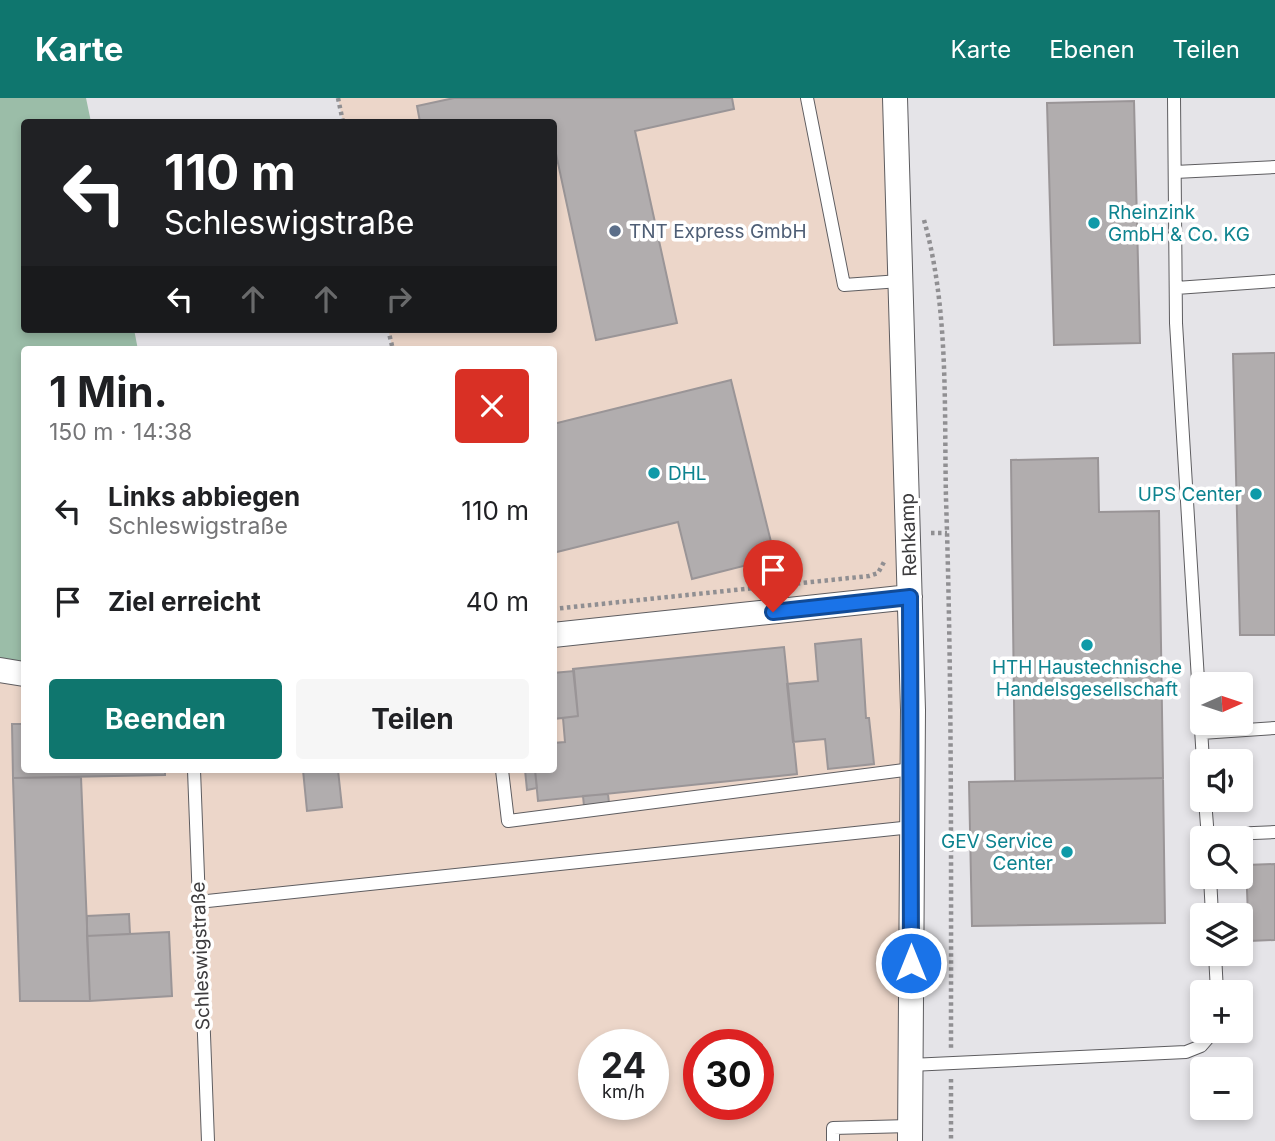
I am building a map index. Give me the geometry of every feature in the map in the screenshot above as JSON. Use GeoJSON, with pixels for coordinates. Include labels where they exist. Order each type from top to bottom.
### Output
{"type":"FeatureCollection","features":[{"type":"Feature","properties":{"kind":"street","name":"Rehkamp"},"geometry":{"type":"LineString","coordinates":[[895,98],[910,597],[910,1133]]}},
{"type":"Feature","properties":{"kind":"street"},"geometry":{"type":"LineString","coordinates":[[557,635],[910,597]]}},
{"type":"Feature","properties":{"kind":"street"},"geometry":{"type":"LineString","coordinates":[[0,670],[21,674]]}},
{"type":"Feature","properties":{"kind":"lane"},"geometry":{"type":"LineString","coordinates":[[807,98],[844,285],[900,281]]}},
{"type":"Feature","properties":{"kind":"lane"},"geometry":{"type":"LineString","coordinates":[[1174,98],[1176,288],[1198,672]]}},
{"type":"Feature","properties":{"kind":"lane"},"geometry":{"type":"LineString","coordinates":[[1175,172],[1275,167]]}},
{"type":"Feature","properties":{"kind":"lane"},"geometry":{"type":"LineString","coordinates":[[1176,288],[1275,281]]}},
{"type":"Feature","properties":{"kind":"lane"},"geometry":{"type":"LineString","coordinates":[[1253,729],[1275,728]]}},
{"type":"Feature","properties":{"kind":"lane"},"geometry":{"type":"LineString","coordinates":[[502,773],[508,821],[912,769]]}},
{"type":"Feature","properties":{"kind":"lane","name":"Schleswigstraße"},"geometry":{"type":"LineString","coordinates":[[194,773],[208,1141]]}},
{"type":"Feature","properties":{"kind":"lane"},"geometry":{"type":"LineString","coordinates":[[198,902],[912,827]]}},
{"type":"Feature","properties":{"kind":"lane"},"geometry":{"type":"LineString","coordinates":[[1253,834],[1275,832]]}},
{"type":"Feature","properties":{"kind":"lane"},"geometry":{"type":"LineString","coordinates":[[910,1065],[1186,1052],[1204,1043]]}},
{"type":"Feature","properties":{"kind":"lane"},"geometry":{"type":"LineString","coordinates":[[833,1141],[833,1128],[910,1133]]}},
{"type":"Feature","properties":{"kind":"path"},"geometry":{"type":"LineString","coordinates":[[338,98],[342,119]]}},
{"type":"Feature","properties":{"kind":"path"},"geometry":{"type":"LineString","coordinates":[[922,215],[933,253],[938,292],[947,533],[951,707],[951,1141]]}},
{"type":"Feature","properties":{"kind":"path"},"geometry":{"type":"LineString","coordinates":[[908,534],[947,533]]}},
{"type":"Feature","properties":{"kind":"path"},"geometry":{"type":"LineString","coordinates":[[557,609],[869,576],[882,568],[884,550]]}},
{"type":"Feature","properties":{"kind":"shaded area"},"geometry":{"type":"Polygon","coordinates":[[[338,98],[895,98],[910,1141],[0,1141],[0,670],[21,674],[21,773],[557,773],[557,346],[392,346],[389,333],[557,333],[557,119],[342,119],[338,98]]]}},
{"type":"Feature","properties":{"kind":"green space"},"geometry":{"type":"Polygon","coordinates":[[[0,98],[86,98],[90,119],[21,119],[21,333],[135,333],[137,346],[21,346],[21,666],[0,663],[0,98]]]}},
{"type":"Feature","properties":{"kind":"building","name":"TNT Express GmbH"},"geometry":{"type":"Polygon","coordinates":[[[454,98],[732,98],[734,109],[635,131],[677,323],[596,340],[557,159],[557,119],[419,119],[417,106],[454,98]]]}},
{"type":"Feature","properties":{"kind":"building","name":"Rheinzink GmbH & Co. KG"},"geometry":{"type":"Polygon","coordinates":[[[1134,101],[1140,343],[1054,345],[1047,103],[1134,101]]]}},
{"type":"Feature","properties":{"kind":"building","name":"UPS Center"},"geometry":{"type":"Polygon","coordinates":[[[1275,353],[1275,635],[1240,635],[1233,354],[1275,353]]]}},
{"type":"Feature","properties":{"kind":"building","name":"DHL"},"geometry":{"type":"Polygon","coordinates":[[[731,380],[775,558],[692,579],[678,522],[557,552],[557,423],[731,380]]]}},
{"type":"Feature","properties":{"kind":"building","name":"HTH Haustechnische Handelsgesellschaft"},"geometry":{"type":"Polygon","coordinates":[[[1098,458],[1099,512],[1159,511],[1163,778],[1015,781],[1011,460],[1098,458]]]}},
{"type":"Feature","properties":{"kind":"building"},"geometry":{"type":"Polygon","coordinates":[[[861,639],[866,718],[869,718],[874,764],[828,769],[825,739],[793,742],[787,684],[818,681],[815,644],[861,639]]]}},
{"type":"Feature","properties":{"kind":"building"},"geometry":{"type":"Polygon","coordinates":[[[784,647],[797,774],[538,801],[535,773],[557,773],[557,743],[565,742],[563,718],[578,716],[573,669],[784,647]]]}},
{"type":"Feature","properties":{"kind":"building"},"geometry":{"type":"Polygon","coordinates":[[[574,671],[578,716],[557,719],[557,673],[574,671]]]}},
{"type":"Feature","properties":{"kind":"building"},"geometry":{"type":"Polygon","coordinates":[[[12,724],[21,724],[21,773],[165,773],[165,775],[13,778],[12,724]]]}},
{"type":"Feature","properties":{"kind":"building"},"geometry":{"type":"Polygon","coordinates":[[[303,773],[338,773],[342,807],[307,811],[303,773]]]}},
{"type":"Feature","properties":{"kind":"building"},"geometry":{"type":"Polygon","coordinates":[[[525,773],[535,773],[537,788],[527,790],[525,773]]]}},
{"type":"Feature","properties":{"kind":"building"},"geometry":{"type":"Polygon","coordinates":[[[81,777],[90,1001],[20,1001],[13,778],[81,777]]]}},
{"type":"Feature","properties":{"kind":"building","name":"GEV Service Center"},"geometry":{"type":"Polygon","coordinates":[[[1163,778],[1165,923],[972,926],[969,782],[1163,778]]]}},
{"type":"Feature","properties":{"kind":"building"},"geometry":{"type":"Polygon","coordinates":[[[608,794],[609,803],[584,806],[583,796],[608,794]]]}},
{"type":"Feature","properties":{"kind":"building"},"geometry":{"type":"Polygon","coordinates":[[[1275,864],[1275,940],[1253,941],[1253,903],[1248,903],[1247,889],[1253,889],[1253,865],[1275,864]]]}},
{"type":"Feature","properties":{"kind":"building"},"geometry":{"type":"Polygon","coordinates":[[[129,914],[130,934],[87,936],[87,916],[129,914]]]}},
{"type":"Feature","properties":{"kind":"building"},"geometry":{"type":"Polygon","coordinates":[[[169,932],[172,996],[90,1001],[87,936],[169,932]]]}},
{"type":"Feature","properties":{"kind":"place","name":"Rheinzink GmbH & Co. KG"},"geometry":{"type":"Point","coordinates":[1094,223]}},
{"type":"Feature","properties":{"kind":"place","name":"TNT Express GmbH"},"geometry":{"type":"Point","coordinates":[615,231]}},
{"type":"Feature","properties":{"kind":"place","name":"DHL"},"geometry":{"type":"Point","coordinates":[654,473]}},
{"type":"Feature","properties":{"kind":"place","name":"UPS Center"},"geometry":{"type":"Point","coordinates":[1256,494]}},
{"type":"Feature","properties":{"kind":"place","name":"HTH Haustechnische Handelsgesellschaft"},"geometry":{"type":"Point","coordinates":[1087,645]}},
{"type":"Feature","properties":{"kind":"place","name":"GEV Service Center"},"geometry":{"type":"Point","coordinates":[1067,852]}},
{"type":"Feature","properties":{"kind":"route"},"geometry":{"type":"LineString","coordinates":[[773,612],[910,597],[913,710],[911,963]]}}]}
